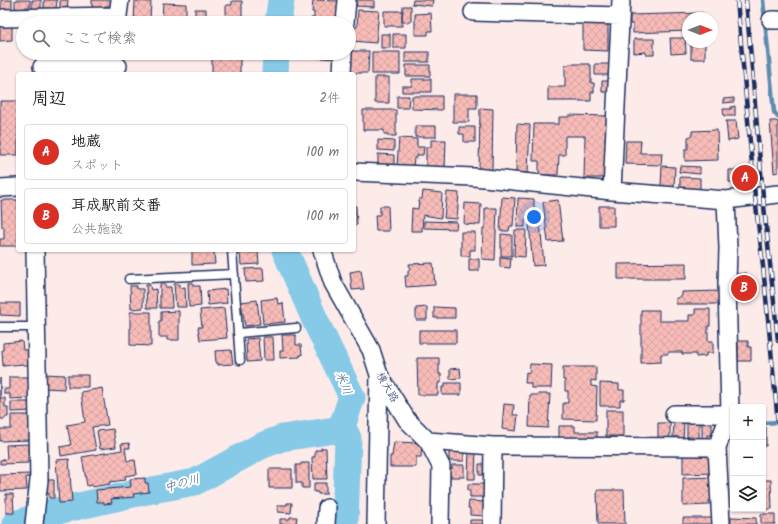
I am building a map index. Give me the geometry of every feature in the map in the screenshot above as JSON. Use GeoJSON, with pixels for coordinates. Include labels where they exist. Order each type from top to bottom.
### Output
{"type":"FeatureCollection","features":[{"type":"Feature","properties":{"kind":"street"},"geometry":{"type":"LineString","coordinates":[[346,16],[347,0]]}},
{"type":"Feature","properties":{"kind":"street"},"geometry":{"type":"LineString","coordinates":[[473,12],[621,8],[612,191]]}},
{"type":"Feature","properties":{"kind":"street"},"geometry":{"type":"LineString","coordinates":[[49,16],[118,13]]}},
{"type":"Feature","properties":{"kind":"street"},"geometry":{"type":"LineString","coordinates":[[3,18],[16,17]]}},
{"type":"Feature","properties":{"kind":"street"},"geometry":{"type":"LineString","coordinates":[[342,72],[343,60]]}},
{"type":"Feature","properties":{"kind":"street"},"geometry":{"type":"LineString","coordinates":[[42,67],[118,64]]}},
{"type":"Feature","properties":{"kind":"street"},"geometry":{"type":"LineString","coordinates":[[356,172],[474,177],[612,191],[726,200],[778,194]]}},
{"type":"Feature","properties":{"kind":"street"},"geometry":{"type":"LineString","coordinates":[[0,188],[16,187]]}},
{"type":"Feature","properties":{"kind":"street"},"geometry":{"type":"LineString","coordinates":[[720,524],[717,447],[730,414],[726,200]]}},
{"type":"Feature","properties":{"kind":"street"},"geometry":{"type":"LineString","coordinates":[[35,252],[39,480],[35,516]]}},
{"type":"Feature","properties":{"kind":"street","name":"横大路"},"geometry":{"type":"LineString","coordinates":[[323,252],[333,283],[371,350],[379,375],[407,420],[428,441],[440,466],[440,524]]}},
{"type":"Feature","properties":{"kind":"street"},"geometry":{"type":"LineString","coordinates":[[376,524],[379,375]]}},
{"type":"Feature","properties":{"kind":"street"},"geometry":{"type":"LineString","coordinates":[[674,414],[730,414]]}},
{"type":"Feature","properties":{"kind":"street"},"geometry":{"type":"LineString","coordinates":[[428,441],[493,446],[717,447]]}},
{"type":"Feature","properties":{"kind":"street"},"geometry":{"type":"LineString","coordinates":[[492,524],[493,446]]}},
{"type":"Feature","properties":{"kind":"lane"},"geometry":{"type":"LineString","coordinates":[[232,252],[240,360]]}},
{"type":"Feature","properties":{"kind":"lane"},"geometry":{"type":"LineString","coordinates":[[129,279],[234,274]]}},
{"type":"Feature","properties":{"kind":"lane"},"geometry":{"type":"LineString","coordinates":[[0,327],[36,327]]}},
{"type":"Feature","properties":{"kind":"lane"},"geometry":{"type":"LineString","coordinates":[[238,334],[296,328]]}},
{"type":"Feature","properties":{"kind":"building"},"geometry":{"type":"Polygon","coordinates":[[[1,0],[12,0],[12,11],[1,11],[1,0]]]}},
{"type":"Feature","properties":{"kind":"building"},"geometry":{"type":"Polygon","coordinates":[[[15,0],[30,0],[30,7],[26,7],[26,11],[15,11],[15,0]]]}},
{"type":"Feature","properties":{"kind":"building"},"geometry":{"type":"Polygon","coordinates":[[[32,0],[41,0],[41,11],[32,11],[32,0]]]}},
{"type":"Feature","properties":{"kind":"building"},"geometry":{"type":"Polygon","coordinates":[[[44,0],[57,0],[56,9],[44,8],[44,0]]]}},
{"type":"Feature","properties":{"kind":"building"},"geometry":{"type":"Polygon","coordinates":[[[60,0],[68,0],[67,10],[60,10],[60,0]]]}},
{"type":"Feature","properties":{"kind":"building"},"geometry":{"type":"Polygon","coordinates":[[[92,0],[111,0],[111,6],[105,6],[105,9],[92,9],[92,0]]]}},
{"type":"Feature","properties":{"kind":"building"},"geometry":{"type":"Polygon","coordinates":[[[313,0],[340,1],[339,16],[314,16],[314,12],[312,12],[313,0]]]}},
{"type":"Feature","properties":{"kind":"building"},"geometry":{"type":"Polygon","coordinates":[[[357,0],[374,0],[374,7],[356,6],[357,0]]]}},
{"type":"Feature","properties":{"kind":"building"},"geometry":{"type":"Polygon","coordinates":[[[413,0],[433,0],[432,6],[412,4],[413,0]]]}},
{"type":"Feature","properties":{"kind":"building"},"geometry":{"type":"Polygon","coordinates":[[[135,1],[151,2],[150,16],[134,16],[135,1]]]}},
{"type":"Feature","properties":{"kind":"building"},"geometry":{"type":"Polygon","coordinates":[[[232,1],[242,1],[242,16],[226,16],[226,5],[232,5],[232,1]]]}},
{"type":"Feature","properties":{"kind":"building"},"geometry":{"type":"Polygon","coordinates":[[[163,3],[186,4],[186,16],[162,16],[163,3]]]}},
{"type":"Feature","properties":{"kind":"building"},"geometry":{"type":"Polygon","coordinates":[[[403,6],[411,6],[411,22],[402,22],[403,6]]]}},
{"type":"Feature","properties":{"kind":"building"},"geometry":{"type":"Polygon","coordinates":[[[195,9],[206,9],[206,16],[195,16],[195,9]]]}},
{"type":"Feature","properties":{"kind":"building"},"geometry":{"type":"Polygon","coordinates":[[[358,10],[379,11],[376,43],[356,41],[358,10]]]}},
{"type":"Feature","properties":{"kind":"building"},"geometry":{"type":"Polygon","coordinates":[[[384,11],[402,11],[402,26],[384,26],[384,11]]]}},
{"type":"Feature","properties":{"kind":"building"},"geometry":{"type":"Polygon","coordinates":[[[431,13],[432,31],[428,31],[428,35],[415,35],[415,14],[431,13]]]}},
{"type":"Feature","properties":{"kind":"building"},"geometry":{"type":"Polygon","coordinates":[[[682,14],[682,31],[633,33],[633,24],[630,24],[630,15],[682,14]]]}},
{"type":"Feature","properties":{"kind":"building"},"geometry":{"type":"Polygon","coordinates":[[[583,22],[608,23],[608,51],[583,50],[583,22]]]}},
{"type":"Feature","properties":{"kind":"building"},"geometry":{"type":"Polygon","coordinates":[[[0,23],[12,26],[12,40],[0,41],[0,23]]]}},
{"type":"Feature","properties":{"kind":"building"},"geometry":{"type":"Polygon","coordinates":[[[381,34],[390,34],[390,48],[381,48],[381,34]]]}},
{"type":"Feature","properties":{"kind":"building"},"geometry":{"type":"Polygon","coordinates":[[[393,34],[406,34],[406,48],[393,48],[393,34]]]}},
{"type":"Feature","properties":{"kind":"building"},"geometry":{"type":"Polygon","coordinates":[[[670,38],[682,38],[682,48],[686,48],[686,53],[671,54],[670,38]]]}},
{"type":"Feature","properties":{"kind":"building"},"geometry":{"type":"Polygon","coordinates":[[[634,39],[654,39],[654,55],[646,55],[646,52],[634,53],[634,39]]]}},
{"type":"Feature","properties":{"kind":"building"},"geometry":{"type":"Polygon","coordinates":[[[691,48],[705,48],[705,59],[691,59],[691,48]]]}},
{"type":"Feature","properties":{"kind":"building"},"geometry":{"type":"Polygon","coordinates":[[[356,51],[369,51],[368,73],[351,72],[351,60],[356,60],[356,51]]]}},
{"type":"Feature","properties":{"kind":"building"},"geometry":{"type":"Polygon","coordinates":[[[372,52],[400,52],[400,74],[372,74],[372,52]]]}},
{"type":"Feature","properties":{"kind":"building"},"geometry":{"type":"Polygon","coordinates":[[[405,52],[429,52],[429,62],[405,62],[405,52]]]}},
{"type":"Feature","properties":{"kind":"building"},"geometry":{"type":"Polygon","coordinates":[[[212,60],[240,60],[240,72],[212,72],[212,60]]]}},
{"type":"Feature","properties":{"kind":"building"},"geometry":{"type":"Polygon","coordinates":[[[595,64],[610,64],[610,75],[595,75],[595,64]]]}},
{"type":"Feature","properties":{"kind":"building"},"geometry":{"type":"Polygon","coordinates":[[[406,65],[430,65],[430,76],[406,76],[406,65]]]}},
{"type":"Feature","properties":{"kind":"building"},"geometry":{"type":"Polygon","coordinates":[[[565,65],[591,65],[591,83],[594,83],[594,92],[591,92],[591,101],[548,101],[548,87],[565,87],[565,65]]]}},
{"type":"Feature","properties":{"kind":"building"},"geometry":{"type":"Polygon","coordinates":[[[375,77],[389,77],[389,103],[375,103],[375,77]]]}},
{"type":"Feature","properties":{"kind":"building"},"geometry":{"type":"Polygon","coordinates":[[[412,79],[431,79],[431,92],[402,92],[402,86],[412,86],[412,79]]]}},
{"type":"Feature","properties":{"kind":"building"},"geometry":{"type":"Polygon","coordinates":[[[602,81],[610,81],[610,92],[602,92],[602,81]]]}},
{"type":"Feature","properties":{"kind":"building"},"geometry":{"type":"Polygon","coordinates":[[[453,94],[477,94],[477,108],[469,108],[469,122],[453,122],[453,94]]]}},
{"type":"Feature","properties":{"kind":"building"},"geometry":{"type":"Polygon","coordinates":[[[397,96],[409,96],[408,108],[397,108],[397,96]]]}},
{"type":"Feature","properties":{"kind":"building"},"geometry":{"type":"Polygon","coordinates":[[[412,96],[442,96],[442,110],[412,109],[412,96]]]}},
{"type":"Feature","properties":{"kind":"building"},"geometry":{"type":"Polygon","coordinates":[[[734,98],[734,102],[723,103],[723,99],[734,98]]]}},
{"type":"Feature","properties":{"kind":"building"},"geometry":{"type":"Polygon","coordinates":[[[0,101],[16,101],[16,155],[0,155],[0,101]]]}},
{"type":"Feature","properties":{"kind":"building"},"geometry":{"type":"Polygon","coordinates":[[[735,106],[735,116],[724,116],[723,109],[731,109],[731,107],[735,106]]]}},
{"type":"Feature","properties":{"kind":"building"},"geometry":{"type":"Polygon","coordinates":[[[480,108],[493,109],[492,171],[479,170],[480,108]]]}},
{"type":"Feature","properties":{"kind":"building"},"geometry":{"type":"Polygon","coordinates":[[[363,110],[396,110],[396,136],[388,136],[388,134],[384,134],[384,130],[363,130],[363,110]]]}},
{"type":"Feature","properties":{"kind":"building"},"geometry":{"type":"Polygon","coordinates":[[[569,115],[607,116],[606,178],[584,178],[585,136],[565,136],[565,155],[559,155],[558,175],[539,175],[539,161],[533,161],[534,124],[559,124],[559,117],[569,117],[569,115]]]}},
{"type":"Feature","properties":{"kind":"building"},"geometry":{"type":"Polygon","coordinates":[[[726,121],[736,121],[738,139],[728,141],[726,121]]]}},
{"type":"Feature","properties":{"kind":"building"},"geometry":{"type":"Polygon","coordinates":[[[770,121],[778,122],[778,172],[774,173],[770,121]]]}},
{"type":"Feature","properties":{"kind":"building"},"geometry":{"type":"Polygon","coordinates":[[[517,124],[530,125],[528,173],[516,172],[517,124]]]}},
{"type":"Feature","properties":{"kind":"building"},"geometry":{"type":"Polygon","coordinates":[[[415,126],[436,126],[436,137],[415,137],[415,126]]]}},
{"type":"Feature","properties":{"kind":"building"},"geometry":{"type":"Polygon","coordinates":[[[459,127],[475,127],[475,142],[464,142],[464,134],[459,134],[459,127]]]}},
{"type":"Feature","properties":{"kind":"building"},"geometry":{"type":"Polygon","coordinates":[[[717,130],[718,160],[685,161],[685,149],[688,149],[688,137],[692,136],[692,131],[717,130]]]}},
{"type":"Feature","properties":{"kind":"building"},"geometry":{"type":"Polygon","coordinates":[[[399,138],[417,139],[417,147],[424,147],[423,155],[417,155],[417,158],[414,158],[413,167],[397,166],[399,138]]]}},
{"type":"Feature","properties":{"kind":"building"},"geometry":{"type":"Polygon","coordinates":[[[378,140],[394,141],[394,151],[378,150],[378,140]]]}},
{"type":"Feature","properties":{"kind":"building"},"geometry":{"type":"Polygon","coordinates":[[[431,140],[446,140],[445,170],[426,167],[426,147],[431,147],[431,140]]]}},
{"type":"Feature","properties":{"kind":"building"},"geometry":{"type":"Polygon","coordinates":[[[626,141],[641,141],[640,153],[662,153],[661,165],[625,164],[626,141]]]}},
{"type":"Feature","properties":{"kind":"building"},"geometry":{"type":"Polygon","coordinates":[[[378,154],[394,155],[394,165],[378,165],[378,154]]]}},
{"type":"Feature","properties":{"kind":"building"},"geometry":{"type":"Polygon","coordinates":[[[662,166],[675,167],[674,187],[661,186],[662,166]]]}},
{"type":"Feature","properties":{"kind":"building"},"geometry":{"type":"Polygon","coordinates":[[[680,166],[700,167],[700,174],[679,172],[680,166]]]}},
{"type":"Feature","properties":{"kind":"building"},"geometry":{"type":"Polygon","coordinates":[[[729,170],[739,170],[738,183],[729,182],[729,170]]]}},
{"type":"Feature","properties":{"kind":"building"},"geometry":{"type":"Polygon","coordinates":[[[680,177],[700,178],[700,189],[680,188],[680,177]]]}},
{"type":"Feature","properties":{"kind":"building"},"geometry":{"type":"Polygon","coordinates":[[[423,191],[442,193],[441,218],[423,215],[422,231],[411,231],[412,208],[418,209],[419,199],[422,199],[423,191]]]}},
{"type":"Feature","properties":{"kind":"building"},"geometry":{"type":"Polygon","coordinates":[[[447,192],[459,193],[457,219],[444,218],[447,192]]]}},
{"type":"Feature","properties":{"kind":"building"},"geometry":{"type":"Polygon","coordinates":[[[502,197],[515,198],[513,226],[510,226],[509,231],[500,231],[502,197]]]}},
{"type":"Feature","properties":{"kind":"building"},"geometry":{"type":"Polygon","coordinates":[[[518,198],[534,199],[536,220],[525,220],[525,227],[517,227],[518,198]]]}},
{"type":"Feature","properties":{"kind":"building"},"geometry":{"type":"Polygon","coordinates":[[[1,200],[16,200],[16,246],[0,246],[0,239],[4,239],[4,227],[2,227],[1,200]]]}},
{"type":"Feature","properties":{"kind":"building"},"geometry":{"type":"Polygon","coordinates":[[[558,200],[563,241],[548,242],[543,202],[558,200]]]}},
{"type":"Feature","properties":{"kind":"building"},"geometry":{"type":"Polygon","coordinates":[[[465,203],[481,204],[480,225],[464,224],[465,203]]]}},
{"type":"Feature","properties":{"kind":"building"},"geometry":{"type":"Polygon","coordinates":[[[380,206],[388,206],[389,231],[376,231],[375,215],[380,215],[380,206]]]}},
{"type":"Feature","properties":{"kind":"building"},"geometry":{"type":"Polygon","coordinates":[[[599,206],[614,206],[614,226],[599,226],[599,206]]]}},
{"type":"Feature","properties":{"kind":"building"},"geometry":{"type":"Polygon","coordinates":[[[485,208],[497,208],[495,260],[482,259],[485,208]]]}},
{"type":"Feature","properties":{"kind":"building"},"geometry":{"type":"Polygon","coordinates":[[[424,221],[457,222],[456,229],[424,228],[424,221]]]}},
{"type":"Feature","properties":{"kind":"building"},"geometry":{"type":"Polygon","coordinates":[[[540,223],[544,265],[533,266],[529,224],[540,223]]]}},
{"type":"Feature","properties":{"kind":"building"},"geometry":{"type":"Polygon","coordinates":[[[515,230],[526,230],[525,257],[514,256],[515,230]]]}},
{"type":"Feature","properties":{"kind":"building"},"geometry":{"type":"Polygon","coordinates":[[[461,232],[475,232],[475,250],[470,250],[470,256],[461,256],[461,232]]]}},
{"type":"Feature","properties":{"kind":"building"},"geometry":{"type":"Polygon","coordinates":[[[501,234],[512,235],[512,256],[501,256],[501,234]]]}},
{"type":"Feature","properties":{"kind":"building"},"geometry":{"type":"Polygon","coordinates":[[[192,252],[214,252],[215,264],[192,265],[192,252]]]}},
{"type":"Feature","properties":{"kind":"building"},"geometry":{"type":"Polygon","coordinates":[[[258,252],[259,264],[241,265],[240,253],[258,252]]]}},
{"type":"Feature","properties":{"kind":"building"},"geometry":{"type":"Polygon","coordinates":[[[500,257],[511,258],[510,268],[500,267],[500,257]]]}},
{"type":"Feature","properties":{"kind":"building"},"geometry":{"type":"Polygon","coordinates":[[[469,259],[479,259],[479,271],[469,271],[469,259]]]}},
{"type":"Feature","properties":{"kind":"building"},"geometry":{"type":"Polygon","coordinates":[[[433,263],[435,285],[406,287],[405,276],[408,276],[408,270],[410,270],[409,264],[433,263]]]}},
{"type":"Feature","properties":{"kind":"building"},"geometry":{"type":"Polygon","coordinates":[[[686,263],[686,279],[618,279],[618,264],[686,263]]]}},
{"type":"Feature","properties":{"kind":"building"},"geometry":{"type":"Polygon","coordinates":[[[263,268],[264,281],[246,282],[245,269],[263,268]]]}},
{"type":"Feature","properties":{"kind":"building"},"geometry":{"type":"Polygon","coordinates":[[[361,270],[364,289],[352,290],[350,272],[361,270]]]}},
{"type":"Feature","properties":{"kind":"building"},"geometry":{"type":"Polygon","coordinates":[[[746,273],[746,282],[750,282],[750,294],[738,294],[737,274],[746,273]]]}},
{"type":"Feature","properties":{"kind":"building"},"geometry":{"type":"Polygon","coordinates":[[[188,283],[193,283],[193,286],[200,286],[201,306],[189,307],[188,283]]]}},
{"type":"Feature","properties":{"kind":"building"},"geometry":{"type":"Polygon","coordinates":[[[160,284],[165,284],[165,287],[171,287],[172,308],[160,308],[160,284]]]}},
{"type":"Feature","properties":{"kind":"building"},"geometry":{"type":"Polygon","coordinates":[[[174,284],[179,284],[179,288],[185,287],[186,307],[176,307],[174,284]]]}},
{"type":"Feature","properties":{"kind":"building"},"geometry":{"type":"Polygon","coordinates":[[[146,285],[150,285],[151,290],[156,289],[157,308],[147,308],[146,285]]]}},
{"type":"Feature","properties":{"kind":"building"},"geometry":{"type":"Polygon","coordinates":[[[130,286],[137,286],[137,289],[143,289],[143,308],[131,309],[130,286]]]}},
{"type":"Feature","properties":{"kind":"building"},"geometry":{"type":"Polygon","coordinates":[[[226,289],[227,303],[208,305],[207,291],[226,289]]]}},
{"type":"Feature","properties":{"kind":"building"},"geometry":{"type":"Polygon","coordinates":[[[721,291],[721,304],[676,304],[676,298],[682,296],[682,292],[721,291]]]}},
{"type":"Feature","properties":{"kind":"building"},"geometry":{"type":"Polygon","coordinates":[[[277,298],[278,304],[283,303],[285,322],[263,324],[261,300],[277,298]]]}},
{"type":"Feature","properties":{"kind":"building"},"geometry":{"type":"Polygon","coordinates":[[[257,300],[260,324],[245,326],[241,302],[257,300]]]}},
{"type":"Feature","properties":{"kind":"building"},"geometry":{"type":"Polygon","coordinates":[[[0,303],[20,303],[20,316],[0,315],[0,303]]]}},
{"type":"Feature","properties":{"kind":"building"},"geometry":{"type":"Polygon","coordinates":[[[427,307],[427,320],[416,320],[416,308],[427,307]]]}},
{"type":"Feature","properties":{"kind":"building"},"geometry":{"type":"Polygon","coordinates":[[[434,307],[455,308],[455,318],[434,318],[434,307]]]}},
{"type":"Feature","properties":{"kind":"building"},"geometry":{"type":"Polygon","coordinates":[[[224,308],[227,338],[200,340],[198,327],[202,327],[200,310],[224,308]]]}},
{"type":"Feature","properties":{"kind":"building"},"geometry":{"type":"Polygon","coordinates":[[[695,309],[710,309],[708,341],[713,341],[713,353],[706,353],[706,356],[696,357],[696,354],[668,352],[668,354],[661,354],[661,362],[641,363],[641,310],[659,310],[659,321],[689,321],[689,315],[695,315],[695,309]]]}},
{"type":"Feature","properties":{"kind":"building"},"geometry":{"type":"Polygon","coordinates":[[[179,311],[179,340],[167,340],[167,337],[159,337],[159,321],[161,321],[161,312],[179,311]]]}},
{"type":"Feature","properties":{"kind":"building"},"geometry":{"type":"Polygon","coordinates":[[[130,312],[151,312],[151,346],[130,345],[130,312]]]}},
{"type":"Feature","properties":{"kind":"building"},"geometry":{"type":"Polygon","coordinates":[[[419,330],[456,330],[456,343],[419,343],[419,330]]]}},
{"type":"Feature","properties":{"kind":"building"},"geometry":{"type":"Polygon","coordinates":[[[282,335],[296,335],[296,345],[301,345],[302,355],[300,355],[300,357],[280,358],[280,351],[283,351],[282,335]]]}},
{"type":"Feature","properties":{"kind":"building"},"geometry":{"type":"Polygon","coordinates":[[[263,337],[273,337],[274,360],[264,360],[263,337]]]}},
{"type":"Feature","properties":{"kind":"building"},"geometry":{"type":"Polygon","coordinates":[[[258,338],[260,361],[247,362],[246,339],[258,338]]]}},
{"type":"Feature","properties":{"kind":"building"},"geometry":{"type":"Polygon","coordinates":[[[22,341],[23,350],[30,350],[30,365],[23,364],[3,366],[3,343],[22,341]]]}},
{"type":"Feature","properties":{"kind":"building"},"geometry":{"type":"Polygon","coordinates":[[[738,341],[748,341],[748,347],[751,347],[751,361],[738,361],[738,341]]]}},
{"type":"Feature","properties":{"kind":"building"},"geometry":{"type":"Polygon","coordinates":[[[231,350],[233,364],[218,365],[218,363],[216,363],[215,351],[231,350]]]}},
{"type":"Feature","properties":{"kind":"building"},"geometry":{"type":"Polygon","coordinates":[[[417,358],[439,358],[439,374],[441,374],[441,383],[438,383],[438,395],[418,395],[417,358]]]}},
{"type":"Feature","properties":{"kind":"building"},"geometry":{"type":"Polygon","coordinates":[[[530,364],[552,365],[551,388],[531,388],[531,383],[525,383],[526,372],[529,373],[530,364]]]}},
{"type":"Feature","properties":{"kind":"building"},"geometry":{"type":"Polygon","coordinates":[[[563,367],[596,367],[596,381],[591,380],[591,386],[597,387],[596,420],[563,419],[563,403],[568,403],[568,391],[565,391],[563,367]]]}},
{"type":"Feature","properties":{"kind":"building"},"geometry":{"type":"Polygon","coordinates":[[[460,368],[461,378],[450,379],[450,369],[460,368]]]}},
{"type":"Feature","properties":{"kind":"building"},"geometry":{"type":"Polygon","coordinates":[[[44,374],[65,375],[64,389],[43,388],[44,374]]]}},
{"type":"Feature","properties":{"kind":"building"},"geometry":{"type":"Polygon","coordinates":[[[68,375],[88,375],[88,387],[68,387],[68,375]]]}},
{"type":"Feature","properties":{"kind":"building"},"geometry":{"type":"Polygon","coordinates":[[[9,377],[29,377],[30,398],[10,399],[10,394],[4,394],[4,389],[9,389],[9,377]]]}},
{"type":"Feature","properties":{"kind":"building"},"geometry":{"type":"Polygon","coordinates":[[[445,383],[461,383],[461,395],[442,395],[442,387],[445,387],[445,383]]]}},
{"type":"Feature","properties":{"kind":"building"},"geometry":{"type":"Polygon","coordinates":[[[600,383],[619,384],[619,390],[624,390],[624,400],[620,400],[620,406],[600,406],[600,383]]]}},
{"type":"Feature","properties":{"kind":"building"},"geometry":{"type":"Polygon","coordinates":[[[102,388],[108,425],[92,427],[96,450],[61,456],[60,447],[71,445],[67,425],[85,422],[81,392],[102,388]]]}},
{"type":"Feature","properties":{"kind":"building"},"geometry":{"type":"Polygon","coordinates":[[[550,394],[548,428],[529,427],[530,395],[550,394]]]}},
{"type":"Feature","properties":{"kind":"building"},"geometry":{"type":"Polygon","coordinates":[[[0,398],[5,398],[5,407],[8,407],[8,417],[5,417],[5,419],[0,419],[0,398]]]}},
{"type":"Feature","properties":{"kind":"building"},"geometry":{"type":"Polygon","coordinates":[[[11,402],[31,402],[31,411],[11,412],[11,402]]]}},
{"type":"Feature","properties":{"kind":"building"},"geometry":{"type":"Polygon","coordinates":[[[504,404],[514,405],[513,415],[518,415],[516,431],[502,429],[504,404]]]}},
{"type":"Feature","properties":{"kind":"building"},"geometry":{"type":"Polygon","coordinates":[[[606,410],[623,410],[623,436],[606,436],[606,410]]]}},
{"type":"Feature","properties":{"kind":"building"},"geometry":{"type":"Polygon","coordinates":[[[11,415],[30,415],[31,440],[0,441],[0,429],[11,429],[11,415]]]}},
{"type":"Feature","properties":{"kind":"building"},"geometry":{"type":"Polygon","coordinates":[[[658,423],[670,423],[670,441],[658,439],[658,423]]]}},
{"type":"Feature","properties":{"kind":"building"},"geometry":{"type":"Polygon","coordinates":[[[674,423],[684,423],[683,441],[678,441],[678,437],[673,437],[674,423]]]}},
{"type":"Feature","properties":{"kind":"building"},"geometry":{"type":"Polygon","coordinates":[[[687,423],[699,423],[699,440],[693,440],[693,437],[687,437],[687,423]]]}},
{"type":"Feature","properties":{"kind":"building"},"geometry":{"type":"Polygon","coordinates":[[[702,423],[712,423],[712,435],[707,435],[707,440],[702,440],[702,423]]]}},
{"type":"Feature","properties":{"kind":"building"},"geometry":{"type":"Polygon","coordinates":[[[559,426],[575,426],[575,432],[597,432],[597,444],[559,444],[559,426]]]}},
{"type":"Feature","properties":{"kind":"building"},"geometry":{"type":"Polygon","coordinates":[[[113,429],[116,447],[100,449],[97,431],[113,429]]]}},
{"type":"Feature","properties":{"kind":"building"},"geometry":{"type":"Polygon","coordinates":[[[394,442],[422,443],[421,457],[416,457],[416,467],[390,467],[390,456],[392,456],[394,442]]]}},
{"type":"Feature","properties":{"kind":"building"},"geometry":{"type":"Polygon","coordinates":[[[129,443],[130,448],[125,448],[127,461],[135,460],[137,474],[125,476],[126,480],[109,482],[110,484],[92,487],[92,485],[87,486],[82,457],[122,450],[121,444],[129,443]]]}},
{"type":"Feature","properties":{"kind":"building"},"geometry":{"type":"Polygon","coordinates":[[[28,444],[28,463],[0,464],[0,460],[7,459],[6,445],[28,444]]]}},
{"type":"Feature","properties":{"kind":"building"},"geometry":{"type":"Polygon","coordinates":[[[321,448],[326,448],[327,479],[313,479],[312,457],[315,457],[315,450],[321,450],[321,448]]]}},
{"type":"Feature","properties":{"kind":"building"},"geometry":{"type":"Polygon","coordinates":[[[449,449],[464,449],[464,461],[449,461],[449,449]]]}},
{"type":"Feature","properties":{"kind":"building"},"geometry":{"type":"Polygon","coordinates":[[[469,449],[476,449],[475,479],[468,479],[469,449]]]}},
{"type":"Feature","properties":{"kind":"building"},"geometry":{"type":"Polygon","coordinates":[[[683,453],[712,453],[713,473],[683,474],[683,453]]]}},
{"type":"Feature","properties":{"kind":"building"},"geometry":{"type":"Polygon","coordinates":[[[69,459],[72,502],[59,503],[56,460],[69,459]]]}},
{"type":"Feature","properties":{"kind":"building"},"geometry":{"type":"Polygon","coordinates":[[[301,463],[309,463],[309,488],[302,488],[302,483],[296,483],[296,465],[301,465],[301,463]]]}},
{"type":"Feature","properties":{"kind":"building"},"geometry":{"type":"Polygon","coordinates":[[[479,464],[490,464],[490,475],[479,475],[479,464]]]}},
{"type":"Feature","properties":{"kind":"building"},"geometry":{"type":"Polygon","coordinates":[[[452,465],[464,465],[464,477],[450,477],[450,469],[452,469],[452,465]]]}},
{"type":"Feature","properties":{"kind":"building"},"geometry":{"type":"Polygon","coordinates":[[[269,469],[292,469],[292,488],[269,488],[269,469]]]}},
{"type":"Feature","properties":{"kind":"building"},"geometry":{"type":"Polygon","coordinates":[[[30,474],[30,477],[26,477],[27,490],[0,491],[0,475],[30,474]]]}},
{"type":"Feature","properties":{"kind":"building"},"geometry":{"type":"Polygon","coordinates":[[[714,477],[714,501],[709,501],[709,505],[683,506],[683,478],[714,477]]]}},
{"type":"Feature","properties":{"kind":"building"},"geometry":{"type":"Polygon","coordinates":[[[145,478],[145,483],[148,483],[149,492],[133,494],[134,497],[111,499],[112,503],[104,504],[104,502],[97,502],[96,490],[131,487],[130,479],[145,478]]]}},
{"type":"Feature","properties":{"kind":"building"},"geometry":{"type":"Polygon","coordinates":[[[47,480],[54,480],[54,498],[49,498],[49,493],[47,494],[47,480]]]}},
{"type":"Feature","properties":{"kind":"building"},"geometry":{"type":"Polygon","coordinates":[[[766,480],[771,480],[772,509],[766,509],[766,480]]]}},
{"type":"Feature","properties":{"kind":"building"},"geometry":{"type":"Polygon","coordinates":[[[314,483],[326,483],[326,494],[318,494],[318,492],[314,492],[314,483]]]}},
{"type":"Feature","properties":{"kind":"building"},"geometry":{"type":"Polygon","coordinates":[[[468,484],[487,484],[487,497],[470,497],[468,484]]]}},
{"type":"Feature","properties":{"kind":"building"},"geometry":{"type":"Polygon","coordinates":[[[597,490],[624,490],[625,524],[598,524],[597,490]]]}},
{"type":"Feature","properties":{"kind":"building"},"geometry":{"type":"Polygon","coordinates":[[[6,494],[13,494],[14,513],[6,513],[6,494]]]}},
{"type":"Feature","properties":{"kind":"building"},"geometry":{"type":"Polygon","coordinates":[[[469,501],[486,502],[486,516],[470,515],[470,508],[468,508],[469,501]]]}},
{"type":"Feature","properties":{"kind":"building"},"geometry":{"type":"Polygon","coordinates":[[[287,503],[292,503],[291,513],[278,512],[278,505],[287,505],[287,503]]]}},
{"type":"Feature","properties":{"kind":"building"},"geometry":{"type":"Polygon","coordinates":[[[761,514],[775,514],[775,524],[761,524],[761,514]]]}},
{"type":"Feature","properties":{"kind":"building"},"geometry":{"type":"Polygon","coordinates":[[[290,517],[297,517],[296,524],[280,524],[280,519],[290,519],[290,517]]]}},
{"type":"Feature","properties":{"kind":"building"},"geometry":{"type":"Polygon","coordinates":[[[731,517],[756,518],[756,524],[731,524],[731,517]]]}},
{"type":"Feature","properties":{"kind":"building"},"geometry":{"type":"Polygon","coordinates":[[[683,518],[713,518],[713,524],[683,524],[683,518]]]}},
{"type":"Feature","properties":{"kind":"building"},"geometry":{"type":"Polygon","coordinates":[[[470,520],[486,520],[485,524],[470,524],[470,520]]]}},
{"type":"Feature","properties":{"kind":"waterway","name":"米川"},"geometry":{"type":"LineString","coordinates":[[279,16],[281,0]]}},
{"type":"Feature","properties":{"kind":"waterway"},"geometry":{"type":"LineString","coordinates":[[763,0],[774,112],[778,117]]}},
{"type":"Feature","properties":{"kind":"waterway","name":"米川"},"geometry":{"type":"LineString","coordinates":[[275,72],[276,60]]}},
{"type":"Feature","properties":{"kind":"waterway","name":"米川"},"geometry":{"type":"LineString","coordinates":[[286,252],[315,320],[352,397],[342,426],[348,438],[345,524]]}},
{"type":"Feature","properties":{"kind":"waterway"},"geometry":{"type":"LineString","coordinates":[[766,423],[778,422]]}},
{"type":"Feature","properties":{"kind":"waterway","name":"中の川"},"geometry":{"type":"LineString","coordinates":[[15,524],[48,513],[195,482],[261,446],[282,438],[335,430],[342,426]]}},
{"type":"Feature","properties":{"kind":"railway"},"geometry":{"type":"LineString","coordinates":[[737,0],[778,423]]}},
{"type":"Feature","properties":{"kind":"railway"},"geometry":{"type":"LineString","coordinates":[[746,0],[763,196],[778,341]]}},
{"type":"Feature","properties":{"kind":"place","name":"地蔵"},"geometry":{"type":"Point","coordinates":[745,178]}},
{"type":"Feature","properties":{"kind":"place","name":"耳成駅前交番"},"geometry":{"type":"Point","coordinates":[744,288]}}]}
